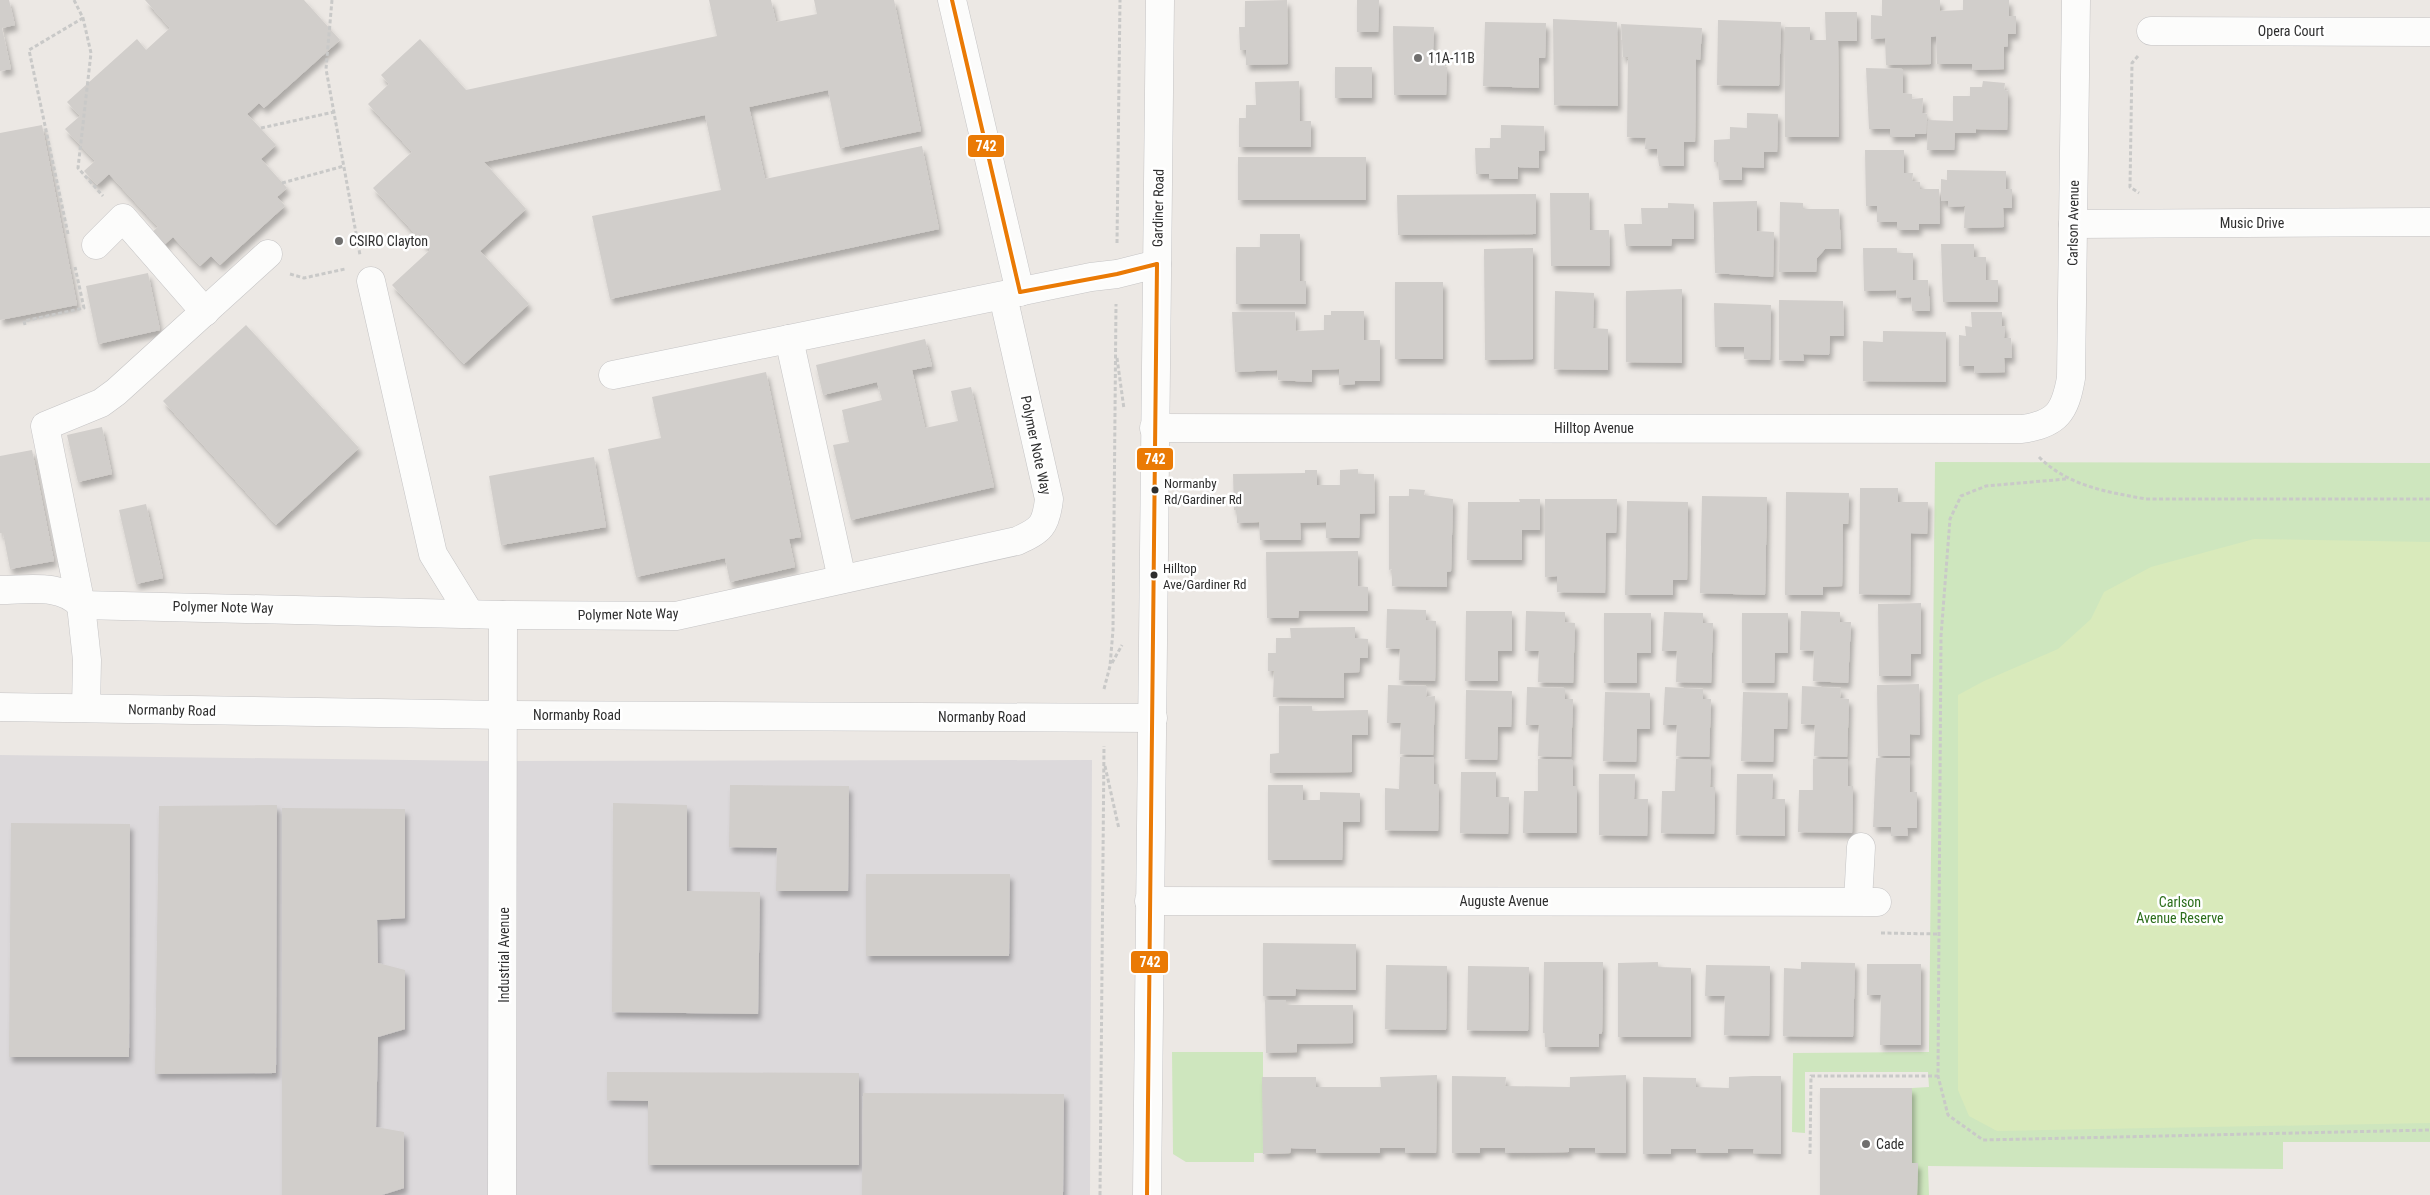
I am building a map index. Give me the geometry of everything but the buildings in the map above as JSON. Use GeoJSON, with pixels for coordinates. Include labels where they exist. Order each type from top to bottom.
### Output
{"type":"FeatureCollection","features":[{"type":"Feature","properties":{"kind":"street","name":"Polymer Note Way"},"geometry":{"type":"LineString","coordinates":[[81,605],[470,614],[676,616],[1017,541],[1036,532],[1047,518],[1049,499],[1012,294],[952,0]]}},
{"type":"Feature","properties":{"kind":"street","name":"Gardiner Road"},"geometry":{"type":"LineString","coordinates":[[1147,1195],[1160,0]]}},
{"type":"Feature","properties":{"kind":"street","name":"Carlson Avenue"},"geometry":{"type":"LineString","coordinates":[[2033,427],[2046,424],[2058,415],[2068,395],[2071,378],[2076,0]]}},
{"type":"Feature","properties":{"kind":"street","name":"Opera Court"},"geometry":{"type":"LineString","coordinates":[[2151,31],[2430,32]]}},
{"type":"Feature","properties":{"kind":"street"},"geometry":{"type":"LineString","coordinates":[[96,245],[124,218],[205,312]]}},
{"type":"Feature","properties":{"kind":"street","name":"Music Drive"},"geometry":{"type":"LineString","coordinates":[[2073,224],[2430,222]]}},
{"type":"Feature","properties":{"kind":"street"},"geometry":{"type":"LineString","coordinates":[[86,708],[87,660],[81,605],[46,426],[101,403],[116,392],[268,254]]}},
{"type":"Feature","properties":{"kind":"street"},"geometry":{"type":"LineString","coordinates":[[613,375],[1117,274],[1157,264]]}},
{"type":"Feature","properties":{"kind":"street"},"geometry":{"type":"LineString","coordinates":[[367,273],[433,554],[470,614]]}},
{"type":"Feature","properties":{"kind":"street"},"geometry":{"type":"LineString","coordinates":[[790,339],[842,579]]}},
{"type":"Feature","properties":{"kind":"street","name":"Hilltop Avenue"},"geometry":{"type":"LineString","coordinates":[[1154,428],[2033,427]]}},
{"type":"Feature","properties":{"kind":"street"},"geometry":{"type":"LineString","coordinates":[[0,590],[58,590],[72,595],[81,605]]}},
{"type":"Feature","properties":{"kind":"street","name":"Industrial Avenue"},"geometry":{"type":"LineString","coordinates":[[502,1195],[504,614]]}},
{"type":"Feature","properties":{"kind":"street","name":"Normanby Road"},"geometry":{"type":"LineString","coordinates":[[0,707],[505,714],[1153,718]]}},
{"type":"Feature","properties":{"kind":"street","name":"Auguste Avenue"},"geometry":{"type":"LineString","coordinates":[[1149,901],[1867,901],[1861,847]]}},
{"type":"Feature","properties":{"kind":"path"},"geometry":{"type":"LineString","coordinates":[[74,0],[83,18],[91,53],[78,168],[124,218]]}},
{"type":"Feature","properties":{"kind":"path"},"geometry":{"type":"LineString","coordinates":[[268,254],[287,273],[304,278],[367,273],[326,69],[332,0]]}},
{"type":"Feature","properties":{"kind":"path"},"geometry":{"type":"LineString","coordinates":[[1110,666],[1113,630],[1120,0]]}},
{"type":"Feature","properties":{"kind":"path"},"geometry":{"type":"LineString","coordinates":[[69,241],[29,50],[83,18]]}},
{"type":"Feature","properties":{"kind":"path"},"geometry":{"type":"LineString","coordinates":[[2151,31],[2152,40],[2132,63],[2130,187],[2174,223]]}},
{"type":"Feature","properties":{"kind":"path"},"geometry":{"type":"LineString","coordinates":[[261,128],[334,112]]}},
{"type":"Feature","properties":{"kind":"path"},"geometry":{"type":"LineString","coordinates":[[282,183],[344,166]]}},
{"type":"Feature","properties":{"kind":"path"},"geometry":{"type":"LineString","coordinates":[[25,325],[24,321],[84,308],[74,260]]}},
{"type":"Feature","properties":{"kind":"path"},"geometry":{"type":"LineString","coordinates":[[2033,427],[2037,454],[2066,479],[2102,491],[2146,499],[2430,499]]}},
{"type":"Feature","properties":{"kind":"path"},"geometry":{"type":"LineString","coordinates":[[2066,479],[1986,486],[1961,496],[1950,519],[1941,636],[1938,1076],[1948,1114],[1983,1140],[2430,1130]]}},
{"type":"Feature","properties":{"kind":"path"},"geometry":{"type":"LineString","coordinates":[[1100,1195],[1102,802],[1105,763]]}},
{"type":"Feature","properties":{"kind":"path"},"geometry":{"type":"LineString","coordinates":[[1930,934],[1939,934]]}},
{"type":"Feature","properties":{"kind":"path"},"geometry":{"type":"LineString","coordinates":[[1810,1154],[1811,1076],[1938,1076]]}},
{"type":"Feature","properties":{"kind":"shaded area"},"geometry":{"type":"Polygon","coordinates":[[[0,755],[488,761],[1092,760],[1090,1195],[0,1195],[0,755]]]}},
{"type":"Feature","properties":{"kind":"green space","name":"Carlson Avenue Reserve"},"geometry":{"type":"Polygon","coordinates":[[[1935,462],[2430,463],[2430,1142],[2283,1142],[2283,1169],[1928,1166],[1929,1195],[1917,1195],[1918,1163],[1912,1163],[1912,1088],[1929,1087],[1928,1072],[1805,1072],[1805,1133],[1792,1132],[1793,1053],[1929,1052],[1935,462]]]}},
{"type":"Feature","properties":{"kind":"green space","name":"Carlson Avenue Reserve"},"geometry":{"type":"Polygon","coordinates":[[[2254,539],[2430,542],[2430,1123],[1997,1131],[1969,1116],[1958,1090],[1958,695],[1984,681],[2058,649],[2091,619],[2104,592],[2151,567],[2254,539]]]}},
{"type":"Feature","properties":{"kind":"green space"},"geometry":{"type":"Polygon","coordinates":[[[1172,1052],[1263,1052],[1263,1153],[1254,1153],[1254,1162],[1186,1162],[1173,1154],[1172,1052]]]}},
{"type":"Feature","properties":{"kind":"transit line","name":"742"},"geometry":{"type":"LineString","coordinates":[[952,0],[1020,292]]}},
{"type":"Feature","properties":{"kind":"transit line","name":"742"},"geometry":{"type":"LineString","coordinates":[[1020,292],[1117,274],[1157,264]]}},
{"type":"Feature","properties":{"kind":"transit line","name":"742"},"geometry":{"type":"LineString","coordinates":[[1147,1195],[1157,264]]}},
{"type":"Feature","properties":{"kind":"place","name":"11A-11B"},"geometry":{"type":"Point","coordinates":[1418,58]}},
{"type":"Feature","properties":{"kind":"place","name":"CSIRO Clayton"},"geometry":{"type":"Point","coordinates":[339,241]}},
{"type":"Feature","properties":{"kind":"place","name":"Normanby Rd/Gardiner Rd"},"geometry":{"type":"Point","coordinates":[1155,490]}},
{"type":"Feature","properties":{"kind":"place","name":"Hilltop Ave/Gardiner Rd"},"geometry":{"type":"Point","coordinates":[1154,575]}},
{"type":"Feature","properties":{"kind":"place","name":"Cade"},"geometry":{"type":"Point","coordinates":[1866,1144]}}]}
